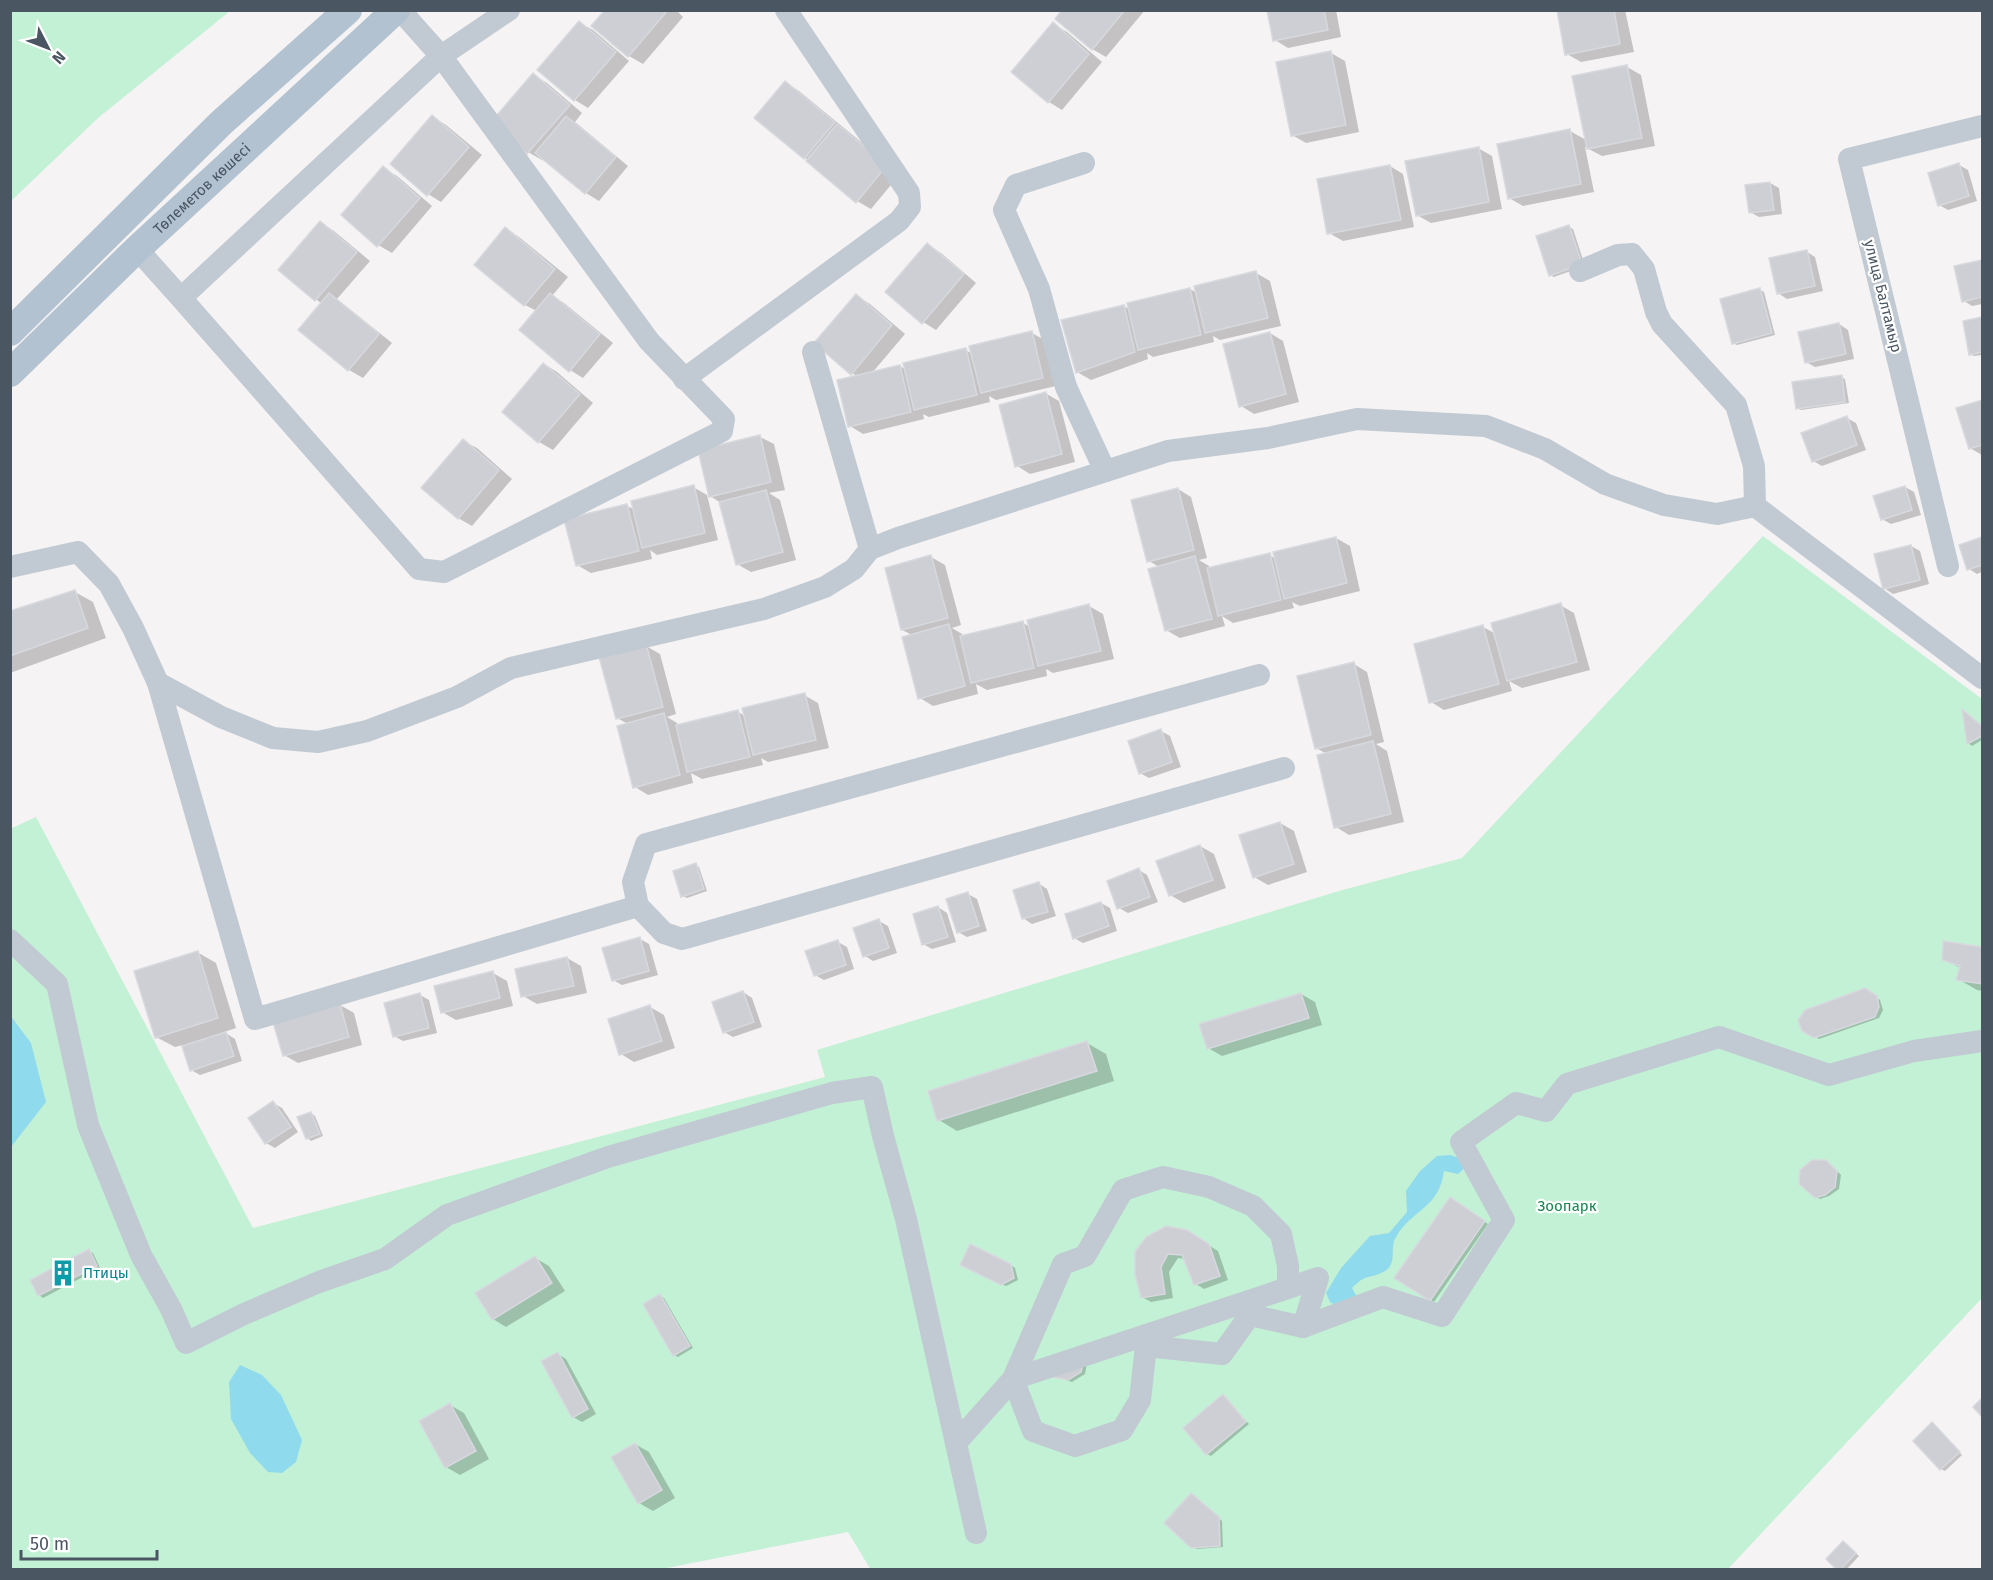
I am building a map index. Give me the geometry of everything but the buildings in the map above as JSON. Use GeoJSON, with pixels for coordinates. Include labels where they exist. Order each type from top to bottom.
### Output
{"type":"FeatureCollection","features":[{"type":"Feature","properties":{"kind":"main road"},"geometry":{"type":"LineString","coordinates":[[10,332],[221,123],[348,10]]}},
{"type":"Feature","properties":{"kind":"main road","name":"Төлеметов көшесі"},"geometry":{"type":"LineString","coordinates":[[10,373],[137,249],[396,10]]}},
{"type":"Feature","properties":{"kind":"street"},"geometry":{"type":"LineString","coordinates":[[137,249],[419,569],[444,573],[722,431],[724,419],[684,380],[649,341],[441,56],[400,10]]}},
{"type":"Feature","properties":{"kind":"street"},"geometry":{"type":"LineString","coordinates":[[181,298],[441,56],[509,10]]}},
{"type":"Feature","properties":{"kind":"street"},"geometry":{"type":"LineString","coordinates":[[684,380],[899,221],[910,207],[909,193],[786,10]]}},
{"type":"Feature","properties":{"kind":"street","name":"улица Балтамыр"},"geometry":{"type":"LineString","coordinates":[[1948,566],[1849,159],[1983,126]]}},
{"type":"Feature","properties":{"kind":"street"},"geometry":{"type":"LineString","coordinates":[[1084,163],[1016,185],[1004,210],[1039,290],[1066,387],[1106,471]]}},
{"type":"Feature","properties":{"kind":"street"},"geometry":{"type":"LineString","coordinates":[[1580,271],[1618,255],[1632,254],[1644,269],[1656,312],[1662,324],[1736,405],[1754,466],[1755,506]]}},
{"type":"Feature","properties":{"kind":"street"},"geometry":{"type":"LineString","coordinates":[[813,352],[870,549]]}},
{"type":"Feature","properties":{"kind":"street"},"geometry":{"type":"LineString","coordinates":[[158,683],[221,717],[273,738],[318,742],[367,731],[457,697],[511,668],[764,609],[825,588],[854,569],[870,549],[898,538],[1168,451],[1269,438],[1357,419],[1486,426],[1545,449],[1605,484],[1664,505],[1717,514],[1755,506],[1983,678]]}},
{"type":"Feature","properties":{"kind":"street"},"geometry":{"type":"LineString","coordinates":[[10,567],[78,552],[109,584],[133,628],[158,683],[255,1019],[638,906]]}},
{"type":"Feature","properties":{"kind":"street"},"geometry":{"type":"LineString","coordinates":[[1259,675],[646,844],[633,882],[638,906],[664,933],[682,939],[1284,768]]}},
{"type":"Feature","properties":{"kind":"street"},"geometry":{"type":"LineString","coordinates":[[10,940],[57,984],[88,1125],[141,1255],[171,1309],[186,1343],[308,1286],[385,1260],[447,1215],[608,1157],[832,1093],[872,1087],[906,1219],[976,1533]]}},
{"type":"Feature","properties":{"kind":"street"},"geometry":{"type":"LineString","coordinates":[[1013,1379],[1033,1431],[1075,1446],[1122,1430],[1140,1400],[1146,1346],[1222,1354],[1250,1315],[1303,1327],[1383,1297],[1442,1316],[1504,1220],[1461,1142],[1516,1103],[1546,1111],[1567,1084],[1719,1037],[1829,1075],[1914,1051],[1983,1041]]}},
{"type":"Feature","properties":{"kind":"street"},"geometry":{"type":"LineString","coordinates":[[956,1443],[1013,1379],[1063,1264],[1085,1256],[1123,1190],[1162,1177],[1209,1187],[1253,1206],[1281,1234],[1288,1266],[1288,1288]]}},
{"type":"Feature","properties":{"kind":"street"},"geometry":{"type":"LineString","coordinates":[[1013,1379],[1318,1278],[1303,1327]]}},
{"type":"Feature","properties":{"kind":"green space"},"geometry":{"type":"Polygon","coordinates":[[[11,10],[230,11],[98,118],[11,201],[11,10]]]}},
{"type":"Feature","properties":{"kind":"green space","name":"Зоопарк"},"geometry":{"type":"Polygon","coordinates":[[[1763,536],[1982,699],[1982,1298],[1728,1569],[871,1570],[848,1532],[657,1570],[11,1570],[10,829],[36,817],[253,1228],[825,1077],[817,1050],[1339,891],[1462,858],[1763,536]]]}},
{"type":"Feature","properties":{"kind":"water"},"geometry":{"type":"Polygon","coordinates":[[[10,1015],[31,1043],[46,1102],[11,1147],[10,1015]]]}},
{"type":"Feature","properties":{"kind":"water"},"geometry":{"type":"Polygon","coordinates":[[[1450,1155],[1471,1162],[1458,1174],[1444,1171],[1437,1193],[1396,1237],[1389,1268],[1356,1284],[1352,1288],[1358,1299],[1344,1310],[1330,1302],[1326,1293],[1341,1268],[1370,1236],[1389,1233],[1407,1212],[1406,1191],[1420,1171],[1437,1156],[1450,1155]]]}},
{"type":"Feature","properties":{"kind":"water"},"geometry":{"type":"Polygon","coordinates":[[[240,1365],[262,1375],[281,1395],[302,1440],[296,1462],[282,1473],[268,1472],[250,1453],[231,1419],[229,1382],[240,1365]]]}},
{"type":"Feature","properties":{"kind":"place","name":"Птицы"},"geometry":{"type":"Point","coordinates":[63,1273]}}]}
